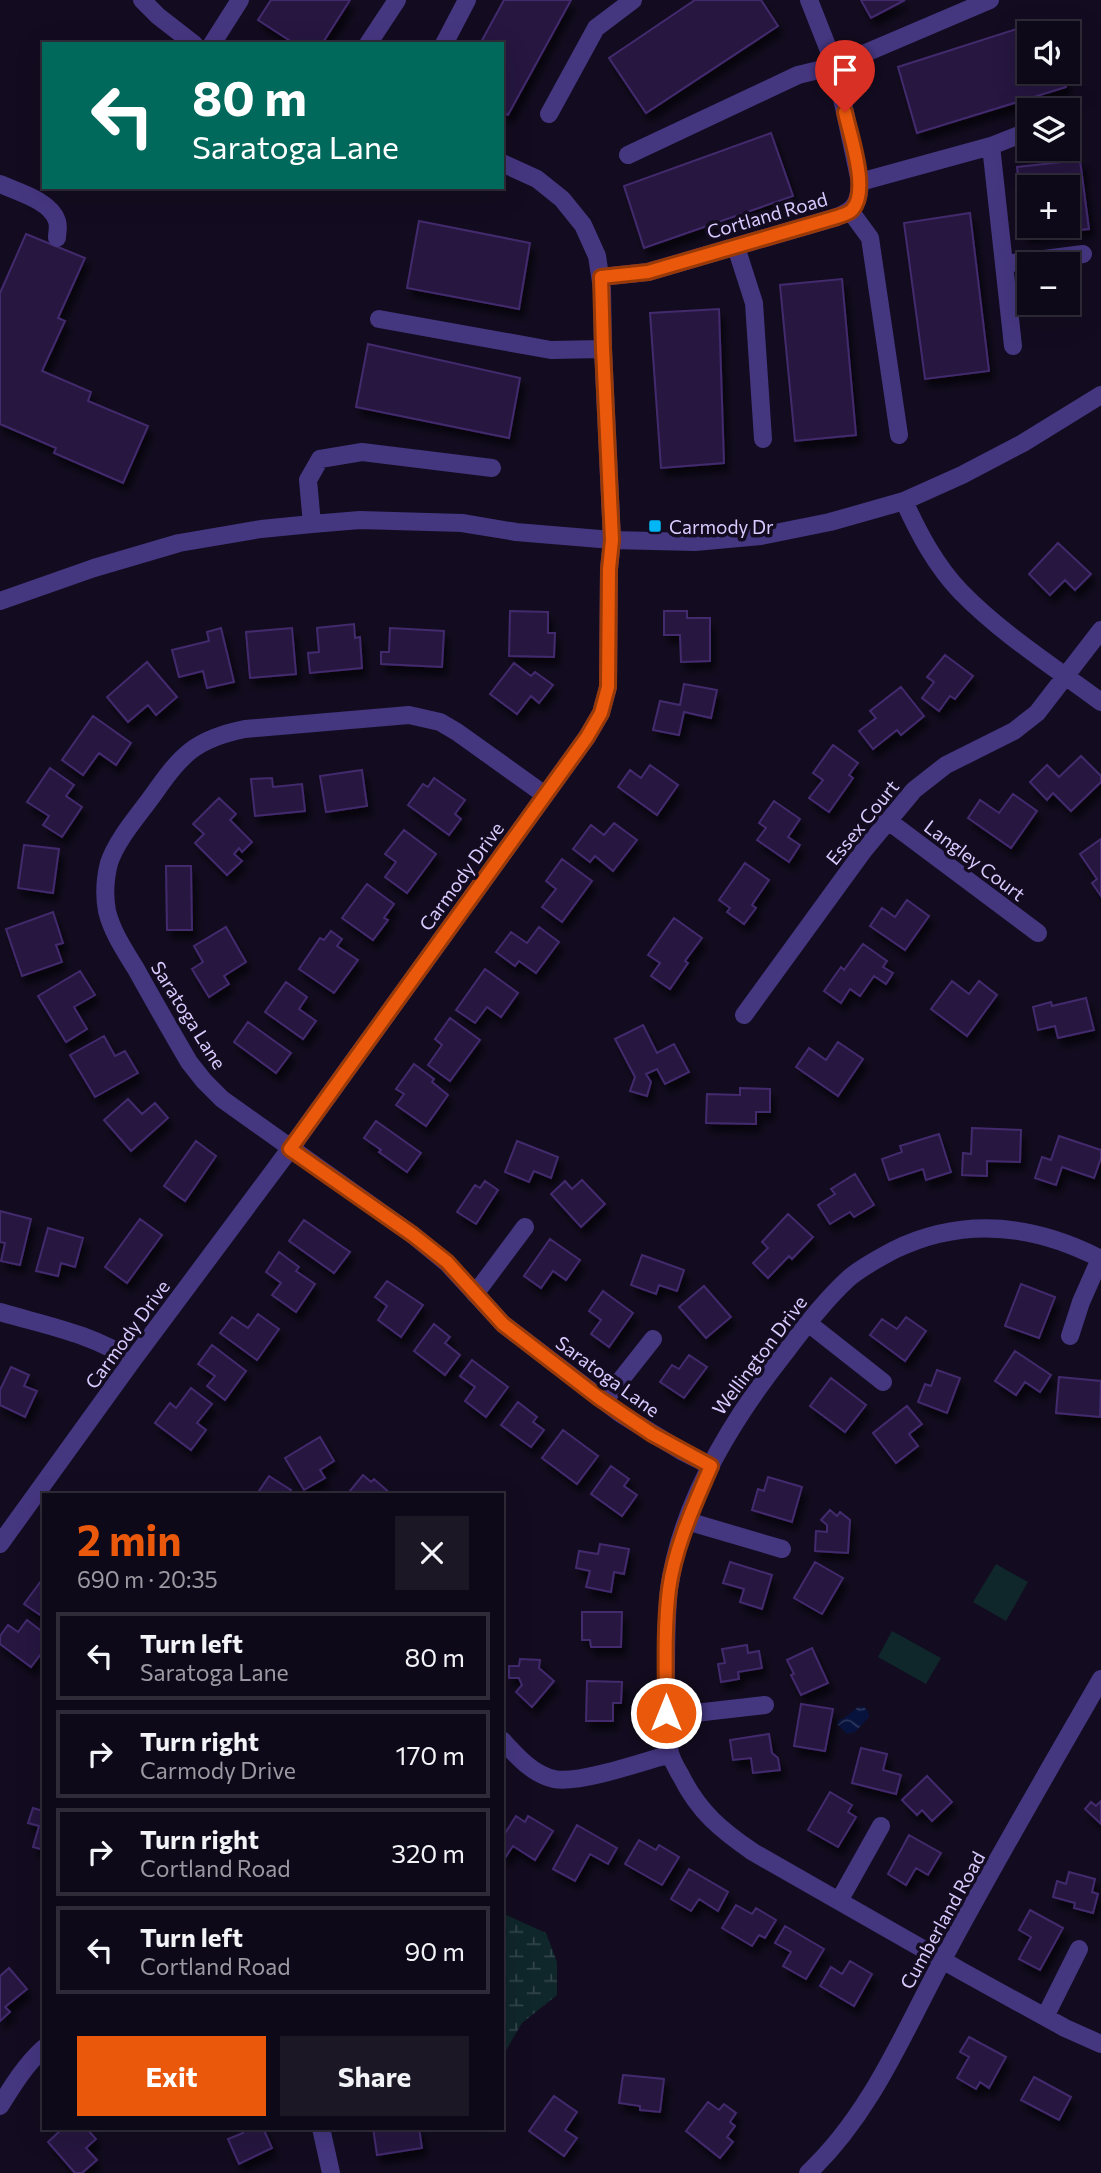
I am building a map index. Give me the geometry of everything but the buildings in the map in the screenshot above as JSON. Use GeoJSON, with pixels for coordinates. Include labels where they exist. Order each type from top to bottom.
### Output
{"type":"FeatureCollection","features":[{"type":"Feature","properties":{"kind":"street"},"geometry":{"type":"LineString","coordinates":[[142,0],[191,42]]}},
{"type":"Feature","properties":{"kind":"street"},"geometry":{"type":"LineString","coordinates":[[213,42],[240,0]]}},
{"type":"Feature","properties":{"kind":"street"},"geometry":{"type":"LineString","coordinates":[[369,42],[397,0]]}},
{"type":"Feature","properties":{"kind":"street"},"geometry":{"type":"LineString","coordinates":[[445,42],[467,0]]}},
{"type":"Feature","properties":{"kind":"street"},"geometry":{"type":"LineString","coordinates":[[549,114],[596,28],[633,0]]}},
{"type":"Feature","properties":{"kind":"street","name":"Cortland Road"},"geometry":{"type":"LineString","coordinates":[[601,277],[648,272],[851,212],[859,197],[860,182],[835,66],[809,0]]}},
{"type":"Feature","properties":{"kind":"street"},"geometry":{"type":"LineString","coordinates":[[628,155],[798,75],[835,66],[990,0]]}},
{"type":"Feature","properties":{"kind":"street"},"geometry":{"type":"LineString","coordinates":[[860,182],[991,146],[1017,136]]}},
{"type":"Feature","properties":{"kind":"street"},"geometry":{"type":"LineString","coordinates":[[991,146],[1013,346]]}},
{"type":"Feature","properties":{"kind":"street","name":"Carmody Drive"},"geometry":{"type":"LineString","coordinates":[[0,1544],[290,1149],[592,730],[601,713],[608,687],[609,569],[612,540],[601,277],[597,256],[583,225],[562,199],[537,179],[504,164]]}},
{"type":"Feature","properties":{"kind":"street"},"geometry":{"type":"LineString","coordinates":[[0,184],[39,202],[53,212],[58,224],[57,238]]}},
{"type":"Feature","properties":{"kind":"street"},"geometry":{"type":"LineString","coordinates":[[851,212],[870,238],[899,435]]}},
{"type":"Feature","properties":{"kind":"street"},"geometry":{"type":"LineString","coordinates":[[736,247],[754,303],[763,439]]}},
{"type":"Feature","properties":{"kind":"street"},"geometry":{"type":"LineString","coordinates":[[1004,264],[1083,254]]}},
{"type":"Feature","properties":{"kind":"street"},"geometry":{"type":"LineString","coordinates":[[379,319],[551,350],[603,349]]}},
{"type":"Feature","properties":{"kind":"street"},"geometry":{"type":"LineString","coordinates":[[0,601],[94,568],[178,543],[261,529],[312,524],[360,520],[462,523],[516,532],[612,540],[695,542],[761,536],[830,522],[904,501],[1023,443],[1101,395]]}},
{"type":"Feature","properties":{"kind":"street"},"geometry":{"type":"LineString","coordinates":[[312,524],[308,480],[320,459],[362,452],[492,468]]}},
{"type":"Feature","properties":{"kind":"street"},"geometry":{"type":"LineString","coordinates":[[904,501],[917,531],[938,564],[960,591],[988,617],[1101,702]]}},
{"type":"Feature","properties":{"kind":"street","name":"Essex Court"},"geometry":{"type":"LineString","coordinates":[[744,1015],[887,820],[914,790],[946,765],[1014,731],[1037,713],[1101,630]]}},
{"type":"Feature","properties":{"kind":"street","name":"Saratoga Lane"},"geometry":{"type":"LineString","coordinates":[[545,794],[440,722],[409,715],[225,733],[205,740],[172,768],[118,845],[110,860],[106,877],[105,897],[108,913],[117,937],[189,1062],[222,1099],[413,1235],[447,1262],[503,1324],[604,1401],[652,1434],[711,1466]]}},
{"type":"Feature","properties":{"kind":"street","name":"Langley Court"},"geometry":{"type":"LineString","coordinates":[[887,820],[1038,933]]}},
{"type":"Feature","properties":{"kind":"street"},"geometry":{"type":"LineString","coordinates":[[475,1294],[525,1227]]}},
{"type":"Feature","properties":{"kind":"street","name":"Wellington Drive"},"geometry":{"type":"LineString","coordinates":[[1100,1259],[1077,1247],[1038,1234],[996,1228],[956,1229],[918,1239],[884,1255],[851,1277],[822,1306],[730,1427],[687,1521],[670,1588],[666,1713],[670,1755],[701,1810],[724,1832],[839,1902],[1045,2017],[1101,2045]]}},
{"type":"Feature","properties":{"kind":"street"},"geometry":{"type":"LineString","coordinates":[[1069,1336],[1100,1259]]}},
{"type":"Feature","properties":{"kind":"street"},"geometry":{"type":"LineString","coordinates":[[0,1312],[86,1338],[119,1352],[132,1361]]}},
{"type":"Feature","properties":{"kind":"street"},"geometry":{"type":"LineString","coordinates":[[808,1323],[883,1382]]}},
{"type":"Feature","properties":{"kind":"street"},"geometry":{"type":"LineString","coordinates":[[604,1401],[653,1339]]}},
{"type":"Feature","properties":{"kind":"street"},"geometry":{"type":"LineString","coordinates":[[687,1521],[782,1549]]}},
{"type":"Feature","properties":{"kind":"street","name":"Cumberland Road"},"geometry":{"type":"LineString","coordinates":[[808,2173],[849,2127],[880,2082],[943,1960],[1101,1679]]}},
{"type":"Feature","properties":{"kind":"street"},"geometry":{"type":"LineString","coordinates":[[666,1713],[695,1713],[765,1705]]}},
{"type":"Feature","properties":{"kind":"street"},"geometry":{"type":"LineString","coordinates":[[504,1742],[537,1772],[554,1779],[575,1780],[670,1755]]}},
{"type":"Feature","properties":{"kind":"street"},"geometry":{"type":"LineString","coordinates":[[839,1902],[881,1826]]}},
{"type":"Feature","properties":{"kind":"street"},"geometry":{"type":"LineString","coordinates":[[1045,2017],[1079,1949]]}},
{"type":"Feature","properties":{"kind":"street"},"geometry":{"type":"LineString","coordinates":[[0,2106],[21,2074],[42,2050]]}},
{"type":"Feature","properties":{"kind":"street"},"geometry":{"type":"LineString","coordinates":[[321,2130],[331,2173]]}},
{"type":"Feature","properties":{"kind":"green space"},"geometry":{"type":"Polygon","coordinates":[[[996,1564],[1028,1582],[1006,1621],[973,1602],[996,1564]]]}},
{"type":"Feature","properties":{"kind":"green space"},"geometry":{"type":"Polygon","coordinates":[[[892,1631],[941,1658],[926,1684],[878,1657],[892,1631]]]}},
{"type":"Feature","properties":{"kind":"green space"},"geometry":{"type":"Polygon","coordinates":[[[504,1914],[546,1933],[557,1962],[557,1995],[522,2023],[504,2054],[504,1914]]]}},
{"type":"Feature","properties":{"kind":"water"},"geometry":{"type":"Polygon","coordinates":[[[858,1707],[864,1707],[869,1717],[855,1732],[847,1734],[837,1724],[839,1719],[843,1719],[858,1707]]]}},
{"type":"Feature","properties":{"kind":"place","name":"Carmody Dr"},"geometry":{"type":"Point","coordinates":[655,526]}},
{"type":"Feature","properties":{"kind":"route"},"geometry":{"type":"LineString","coordinates":[[666,1713],[670,1588],[687,1521],[711,1466],[652,1434],[599,1398],[503,1324],[447,1262],[344,1185],[290,1149],[587,737],[601,713],[608,687],[610,660],[609,569],[612,540],[601,277],[648,272],[851,212],[859,197],[860,182],[845,112]]}}]}
